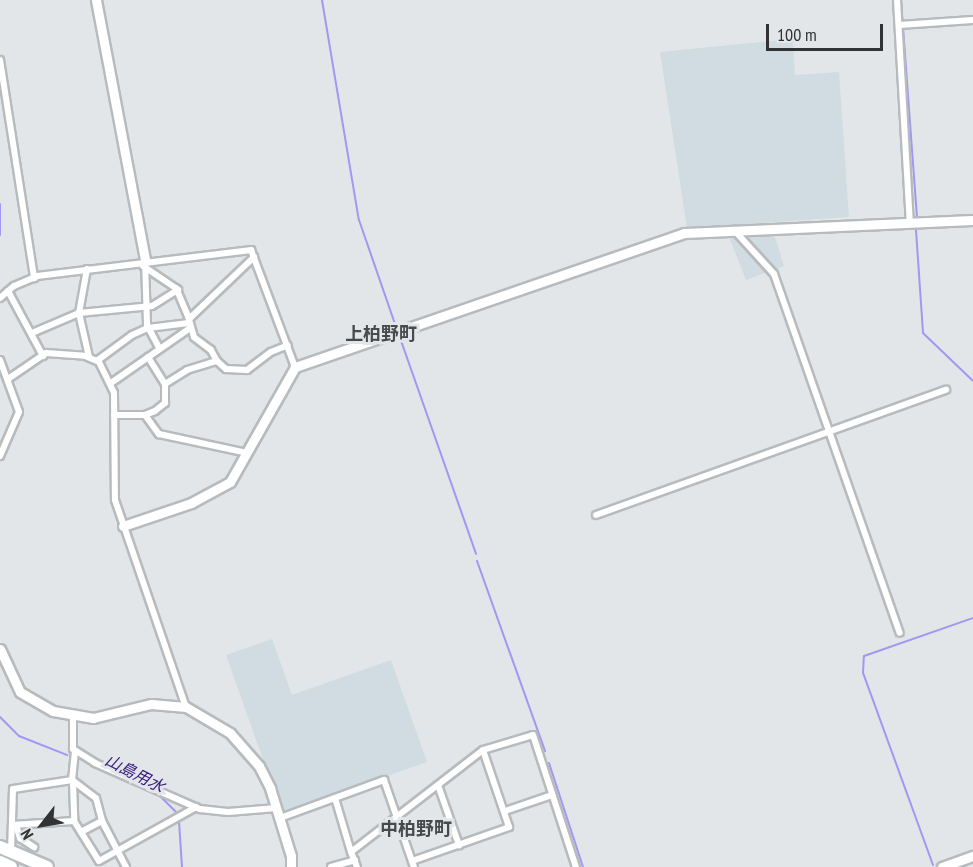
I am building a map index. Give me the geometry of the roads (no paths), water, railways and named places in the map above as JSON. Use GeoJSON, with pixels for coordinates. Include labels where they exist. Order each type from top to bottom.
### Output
{"type":"FeatureCollection","features":[{"type":"Feature","properties":{"kind":"highway"},"geometry":{"type":"LineString","coordinates":[[6,850],[47,867]]}},
{"type":"Feature","properties":{"kind":"highway"},"geometry":{"type":"LineString","coordinates":[[0,862],[11,867]]}},
{"type":"Feature","properties":{"kind":"street"},"geometry":{"type":"LineString","coordinates":[[96,0],[144,263],[148,328],[160,349]]}},
{"type":"Feature","properties":{"kind":"street"},"geometry":{"type":"LineString","coordinates":[[897,0],[901,25],[910,224]]}},
{"type":"Feature","properties":{"kind":"street"},"geometry":{"type":"LineString","coordinates":[[901,25],[973,20]]}},
{"type":"Feature","properties":{"kind":"street"},"geometry":{"type":"LineString","coordinates":[[0,60],[34,278]]}},
{"type":"Feature","properties":{"kind":"street"},"geometry":{"type":"LineString","coordinates":[[123,526],[218,492],[230,482],[249,453],[295,367],[684,233],[732,228],[910,224],[973,220]]}},
{"type":"Feature","properties":{"kind":"street"},"geometry":{"type":"LineString","coordinates":[[732,228],[774,274],[900,633]]}},
{"type":"Feature","properties":{"kind":"street"},"geometry":{"type":"LineString","coordinates":[[0,298],[8,291],[34,278],[87,269],[251,250],[295,367]]}},
{"type":"Feature","properties":{"kind":"street"},"geometry":{"type":"LineString","coordinates":[[111,383],[160,349],[254,257]]}},
{"type":"Feature","properties":{"kind":"street"},"geometry":{"type":"LineString","coordinates":[[144,263],[178,290],[189,323],[217,361],[237,372],[288,345]]}},
{"type":"Feature","properties":{"kind":"street"},"geometry":{"type":"LineString","coordinates":[[87,269],[79,313],[89,357]]}},
{"type":"Feature","properties":{"kind":"street"},"geometry":{"type":"LineString","coordinates":[[32,333],[79,313],[145,307],[178,290]]}},
{"type":"Feature","properties":{"kind":"street"},"geometry":{"type":"LineString","coordinates":[[8,291],[43,356]]}},
{"type":"Feature","properties":{"kind":"street"},"geometry":{"type":"LineString","coordinates":[[98,360],[132,335],[148,328],[189,323]]}},
{"type":"Feature","properties":{"kind":"street"},"geometry":{"type":"LineString","coordinates":[[8,379],[43,356],[55,352],[98,360],[111,383],[114,415],[115,500],[186,707]]}},
{"type":"Feature","properties":{"kind":"street"},"geometry":{"type":"LineString","coordinates":[[114,415],[145,415],[165,403],[165,384],[148,357]]}},
{"type":"Feature","properties":{"kind":"street"},"geometry":{"type":"LineString","coordinates":[[0,360],[19,412],[0,456]]}},
{"type":"Feature","properties":{"kind":"street"},"geometry":{"type":"LineString","coordinates":[[165,384],[187,370],[217,361]]}},
{"type":"Feature","properties":{"kind":"street"},"geometry":{"type":"LineString","coordinates":[[596,515],[946,390]]}},
{"type":"Feature","properties":{"kind":"street"},"geometry":{"type":"LineString","coordinates":[[145,415],[159,434],[249,453]]}},
{"type":"Feature","properties":{"kind":"street"},"geometry":{"type":"LineString","coordinates":[[0,649],[20,692],[53,711],[93,718],[151,704],[186,707],[213,720],[245,749],[259,766],[278,813],[291,856],[291,867]]}},
{"type":"Feature","properties":{"kind":"street"},"geometry":{"type":"LineString","coordinates":[[73,715],[74,822],[99,861],[196,807]]}},
{"type":"Feature","properties":{"kind":"street"},"geometry":{"type":"LineString","coordinates":[[351,852],[483,750],[533,735],[576,867]]}},
{"type":"Feature","properties":{"kind":"street"},"geometry":{"type":"LineString","coordinates":[[75,751],[196,807],[228,812],[278,813],[334,798],[384,780],[413,864],[459,844],[510,827],[483,750]]}},
{"type":"Feature","properties":{"kind":"street"},"geometry":{"type":"LineString","coordinates":[[6,850],[14,825],[13,789],[73,781],[96,798],[102,821],[126,867]]}},
{"type":"Feature","properties":{"kind":"street"},"geometry":{"type":"LineString","coordinates":[[438,785],[459,844]]}},
{"type":"Feature","properties":{"kind":"street"},"geometry":{"type":"LineString","coordinates":[[505,811],[552,795]]}},
{"type":"Feature","properties":{"kind":"street"},"geometry":{"type":"LineString","coordinates":[[331,867],[356,863],[334,798]]}},
{"type":"Feature","properties":{"kind":"street"},"geometry":{"type":"LineString","coordinates":[[81,832],[102,821]]}},
{"type":"Feature","properties":{"kind":"street"},"geometry":{"type":"LineString","coordinates":[[14,825],[74,822]]}},
{"type":"Feature","properties":{"kind":"street"},"geometry":{"type":"LineString","coordinates":[[14,825],[20,838],[34,847]]}},
{"type":"Feature","properties":{"kind":"street"},"geometry":{"type":"LineString","coordinates":[[942,867],[973,856]]}},
{"type":"Feature","properties":{"kind":"waterway"},"geometry":{"type":"LineString","coordinates":[[322,0],[359,220],[397,330]]}},
{"type":"Feature","properties":{"kind":"waterway"},"geometry":{"type":"LineString","coordinates":[[901,0],[917,219]]}},
{"type":"Feature","properties":{"kind":"waterway","name":"山島用水"},"geometry":{"type":"LineString","coordinates":[[0,204],[0,235]]}},
{"type":"Feature","properties":{"kind":"waterway"},"geometry":{"type":"LineString","coordinates":[[916,230],[923,333],[973,381]]}},
{"type":"Feature","properties":{"kind":"waterway"},"geometry":{"type":"LineString","coordinates":[[399,335],[476,554]]}},
{"type":"Feature","properties":{"kind":"waterway"},"geometry":{"type":"LineString","coordinates":[[477,561],[545,751]]}},
{"type":"Feature","properties":{"kind":"waterway"},"geometry":{"type":"LineString","coordinates":[[933,865],[863,673],[864,656],[973,618]]}},
{"type":"Feature","properties":{"kind":"waterway","name":"山島用水"},"geometry":{"type":"LineString","coordinates":[[0,717],[19,736],[67,755]]}},
{"type":"Feature","properties":{"kind":"waterway","name":"山島用水"},"geometry":{"type":"LineString","coordinates":[[81,759],[92,765]]}},
{"type":"Feature","properties":{"kind":"waterway"},"geometry":{"type":"LineString","coordinates":[[549,763],[583,867]]}},
{"type":"Feature","properties":{"kind":"waterway","name":"山島用水"},"geometry":{"type":"LineString","coordinates":[[105,771],[160,796],[176,812]]}},
{"type":"Feature","properties":{"kind":"waterway","name":"山島用水"},"geometry":{"type":"LineString","coordinates":[[179,821],[182,867]]}},
{"type":"Feature","properties":{"kind":"tunnel"},"geometry":{"type":"LineString","coordinates":[[28,867],[34,847]]}},
{"type":"Feature","properties":{"kind":"district","name":"上柏野町"},"geometry":{"type":"Point","coordinates":[381,334]}},
{"type":"Feature","properties":{"kind":"district","name":"中柏野町"},"geometry":{"type":"Point","coordinates":[416,829]}}]}
